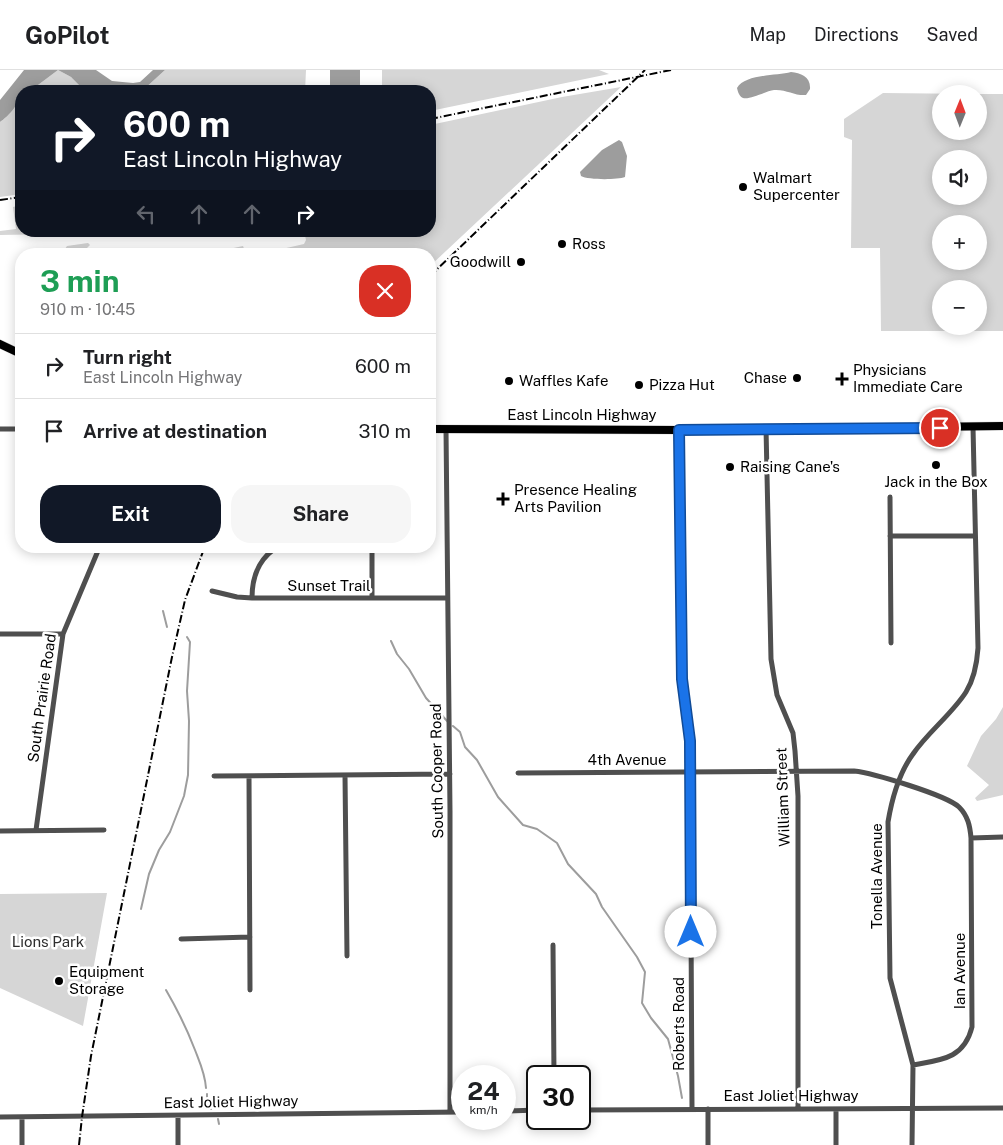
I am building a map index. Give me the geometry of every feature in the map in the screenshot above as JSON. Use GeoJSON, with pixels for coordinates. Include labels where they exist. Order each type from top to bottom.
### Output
{"type":"FeatureCollection","features":[{"type":"Feature","properties":{"kind":"main road"},"geometry":{"type":"LineString","coordinates":[[0,344],[15,351]]}},
{"type":"Feature","properties":{"kind":"main road","name":"East Lincoln Highway"},"geometry":{"type":"LineString","coordinates":[[436,429],[679,430],[1003,426]]}},
{"type":"Feature","properties":{"kind":"street","name":"Tonella Avenue"},"geometry":{"type":"LineString","coordinates":[[912,1145],[913,1065],[890,978],[888,822],[890,807],[904,766],[965,693],[975,672],[978,648],[973,427]]}},
{"type":"Feature","properties":{"kind":"street","name":"William Street"},"geometry":{"type":"LineString","coordinates":[[766,428],[771,659],[777,695],[793,733],[797,772],[798,1109]]}},
{"type":"Feature","properties":{"kind":"street"},"geometry":{"type":"LineString","coordinates":[[0,429],[15,429]]}},
{"type":"Feature","properties":{"kind":"street","name":"South Cooper Road"},"geometry":{"type":"LineString","coordinates":[[446,429],[450,774],[450,1112]]}},
{"type":"Feature","properties":{"kind":"street","name":"Roberts Road"},"geometry":{"type":"LineString","coordinates":[[679,430],[682,679],[690,741],[692,1108]]}},
{"type":"Feature","properties":{"kind":"street"},"geometry":{"type":"LineString","coordinates":[[890,497],[891,643]]}},
{"type":"Feature","properties":{"kind":"street"},"geometry":{"type":"LineString","coordinates":[[890,536],[975,536]]}},
{"type":"Feature","properties":{"kind":"street","name":"South Prairie Road"},"geometry":{"type":"LineString","coordinates":[[36,830],[63,634],[97,553]]}},
{"type":"Feature","properties":{"kind":"street"},"geometry":{"type":"LineString","coordinates":[[252,598],[255,573],[268,553]]}},
{"type":"Feature","properties":{"kind":"street"},"geometry":{"type":"LineString","coordinates":[[372,553],[372,598]]}},
{"type":"Feature","properties":{"kind":"street","name":"Sunset Trail"},"geometry":{"type":"LineString","coordinates":[[212,591],[237,597],[252,598],[447,598]]}},
{"type":"Feature","properties":{"kind":"street"},"geometry":{"type":"LineString","coordinates":[[0,634],[63,634]]}},
{"type":"Feature","properties":{"kind":"street","name":"4th Avenue"},"geometry":{"type":"LineString","coordinates":[[518,773],[854,771],[898,783]]}},
{"type":"Feature","properties":{"kind":"street"},"geometry":{"type":"LineString","coordinates":[[214,776],[450,774]]}},
{"type":"Feature","properties":{"kind":"street"},"geometry":{"type":"LineString","coordinates":[[345,775],[347,956]]}},
{"type":"Feature","properties":{"kind":"street"},"geometry":{"type":"LineString","coordinates":[[249,776],[250,990]]}},
{"type":"Feature","properties":{"kind":"street","name":"Ian Avenue"},"geometry":{"type":"LineString","coordinates":[[898,783],[954,803],[966,815],[970,824],[971,838],[972,1027],[964,1046],[955,1054],[943,1060],[913,1065]]}},
{"type":"Feature","properties":{"kind":"street"},"geometry":{"type":"LineString","coordinates":[[0,831],[104,830]]}},
{"type":"Feature","properties":{"kind":"street"},"geometry":{"type":"LineString","coordinates":[[971,838],[1003,837]]}},
{"type":"Feature","properties":{"kind":"street"},"geometry":{"type":"LineString","coordinates":[[181,939],[250,938]]}},
{"type":"Feature","properties":{"kind":"street"},"geometry":{"type":"LineString","coordinates":[[553,945],[554,1065]]}},
{"type":"Feature","properties":{"kind":"street","name":"East Joliet Highway"},"geometry":{"type":"LineString","coordinates":[[591,1110],[1003,1108]]}},
{"type":"Feature","properties":{"kind":"street"},"geometry":{"type":"LineString","coordinates":[[708,1109],[708,1145]]}},
{"type":"Feature","properties":{"kind":"street"},"geometry":{"type":"LineString","coordinates":[[836,1109],[836,1145]]}},
{"type":"Feature","properties":{"kind":"street","name":"East Joliet Highway"},"geometry":{"type":"LineString","coordinates":[[0,1117],[450,1112]]}},
{"type":"Feature","properties":{"kind":"street"},"geometry":{"type":"LineString","coordinates":[[178,1116],[178,1145]]}},
{"type":"Feature","properties":{"kind":"street"},"geometry":{"type":"LineString","coordinates":[[22,1117],[22,1145]]}},
{"type":"Feature","properties":{"kind":"green space"},"geometry":{"type":"Polygon","coordinates":[[[58,70],[71,77],[79,85],[38,85],[58,70]]]}},
{"type":"Feature","properties":{"kind":"green space"},"geometry":{"type":"Polygon","coordinates":[[[165,70],[306,70],[305,85],[149,85],[165,70]]]}},
{"type":"Feature","properties":{"kind":"green space"},"geometry":{"type":"Polygon","coordinates":[[[382,70],[599,70],[609,74],[436,110],[436,85],[382,85],[382,70]]]}},
{"type":"Feature","properties":{"kind":"green space"},"geometry":{"type":"Polygon","coordinates":[[[621,87],[436,260],[436,248],[286,248],[304,244],[305,237],[436,237],[436,124],[562,97],[621,87]]]}},
{"type":"Feature","properties":{"kind":"green space"},"geometry":{"type":"Polygon","coordinates":[[[883,93],[932,94],[932,140],[988,140],[988,94],[1003,94],[1003,331],[987,331],[987,280],[932,280],[932,331],[881,331],[880,248],[851,248],[852,140],[844,137],[844,119],[883,93]]]}},
{"type":"Feature","properties":{"kind":"green space"},"geometry":{"type":"Polygon","coordinates":[[[15,105],[15,195],[0,197],[0,122],[15,105]]]}},
{"type":"Feature","properties":{"kind":"green space"},"geometry":{"type":"Polygon","coordinates":[[[15,229],[15,235],[0,235],[0,231],[15,229]]]}},
{"type":"Feature","properties":{"kind":"green space"},"geometry":{"type":"Polygon","coordinates":[[[88,243],[90,245],[87,248],[66,248],[67,246],[88,243]]]}},
{"type":"Feature","properties":{"kind":"green space"},"geometry":{"type":"Polygon","coordinates":[[[1003,707],[1003,795],[977,801],[975,798],[989,785],[967,766],[981,736],[996,719],[1003,707]]]}},
{"type":"Feature","properties":{"kind":"green space","name":"Lions Park"},"geometry":{"type":"Polygon","coordinates":[[[107,893],[83,1026],[0,988],[0,894],[107,893]]]}},
{"type":"Feature","properties":{"kind":"shaded area"},"geometry":{"type":"Polygon","coordinates":[[[24,70],[58,70],[38,85],[15,85],[15,106],[0,122],[0,100],[24,70]]]}},
{"type":"Feature","properties":{"kind":"shaded area"},"geometry":{"type":"Polygon","coordinates":[[[58,70],[96,70],[112,81],[133,83],[140,82],[153,70],[165,70],[149,85],[79,85],[71,77],[58,70]]]}},
{"type":"Feature","properties":{"kind":"shaded area"},"geometry":{"type":"Polygon","coordinates":[[[330,70],[360,70],[360,85],[330,85],[330,70]]]}},
{"type":"Feature","properties":{"kind":"shaded area"},"geometry":{"type":"Polygon","coordinates":[[[791,72],[802,75],[809,81],[810,89],[806,95],[774,90],[754,97],[743,98],[738,92],[737,88],[747,80],[791,72]]]}},
{"type":"Feature","properties":{"kind":"shaded area"},"geometry":{"type":"Polygon","coordinates":[[[619,140],[622,142],[627,156],[625,177],[603,179],[581,176],[580,172],[602,150],[619,140]]]}},
{"type":"Feature","properties":{"kind":"waterway"},"geometry":{"type":"LineString","coordinates":[[163,611],[167,627]]}},
{"type":"Feature","properties":{"kind":"waterway"},"geometry":{"type":"LineString","coordinates":[[141,909],[149,874],[159,850],[170,832],[184,796],[188,775],[189,721],[187,691],[190,642],[187,637]]}},
{"type":"Feature","properties":{"kind":"waterway"},"geometry":{"type":"LineString","coordinates":[[391,641],[397,654],[409,669],[426,698],[448,722]]}},
{"type":"Feature","properties":{"kind":"waterway"},"geometry":{"type":"LineString","coordinates":[[453,726],[460,732],[465,747],[477,760],[498,797],[523,825],[537,829],[557,843],[568,864],[596,894],[602,907],[637,957],[645,972],[642,1003],[668,1039],[682,1098]]}},
{"type":"Feature","properties":{"kind":"waterway"},"geometry":{"type":"LineString","coordinates":[[166,990],[192,1042],[202,1068],[206,1088]]}},
{"type":"Feature","properties":{"kind":"waterway"},"geometry":{"type":"LineString","coordinates":[[207,1094],[207,1102],[211,1109]]}},
{"type":"Feature","properties":{"kind":"waterway"},"geometry":{"type":"LineString","coordinates":[[218,1119],[219,1124]]}},
{"type":"Feature","properties":{"kind":"railway"},"geometry":{"type":"LineString","coordinates":[[436,270],[645,70]]}},
{"type":"Feature","properties":{"kind":"railway"},"geometry":{"type":"LineString","coordinates":[[436,118],[671,70]]}},
{"type":"Feature","properties":{"kind":"railway"},"geometry":{"type":"LineString","coordinates":[[0,200],[15,198]]}},
{"type":"Feature","properties":{"kind":"railway"},"geometry":{"type":"LineString","coordinates":[[79,1145],[91,1056],[172,657],[185,600],[202,553]]}},
{"type":"Feature","properties":{"kind":"place","name":"Walmart Supercenter"},"geometry":{"type":"Point","coordinates":[743,187]}},
{"type":"Feature","properties":{"kind":"place","name":"Ross"},"geometry":{"type":"Point","coordinates":[562,244]}},
{"type":"Feature","properties":{"kind":"place","name":"Goodwill"},"geometry":{"type":"Point","coordinates":[521,262]}},
{"type":"Feature","properties":{"kind":"place","name":"Chase"},"geometry":{"type":"Point","coordinates":[797,378]}},
{"type":"Feature","properties":{"kind":"place","name":"Physicians Immediate Care"},"geometry":{"type":"Point","coordinates":[842,379]}},
{"type":"Feature","properties":{"kind":"place","name":"Waffles Kafe"},"geometry":{"type":"Point","coordinates":[509,381]}},
{"type":"Feature","properties":{"kind":"place","name":"Pizza Hut"},"geometry":{"type":"Point","coordinates":[639,385]}},
{"type":"Feature","properties":{"kind":"place","name":"Jack in the Box"},"geometry":{"type":"Point","coordinates":[936,465]}},
{"type":"Feature","properties":{"kind":"place","name":"Raising Cane's"},"geometry":{"type":"Point","coordinates":[730,467]}},
{"type":"Feature","properties":{"kind":"place","name":"Presence Healing Arts Pavilion"},"geometry":{"type":"Point","coordinates":[503,499]}},
{"type":"Feature","properties":{"kind":"place","name":"Equipment Storage"},"geometry":{"type":"Point","coordinates":[59,981]}},
{"type":"Feature","properties":{"kind":"route"},"geometry":{"type":"LineString","coordinates":[[691,932],[690,741],[682,679],[679,430],[940,428]]}}]}
